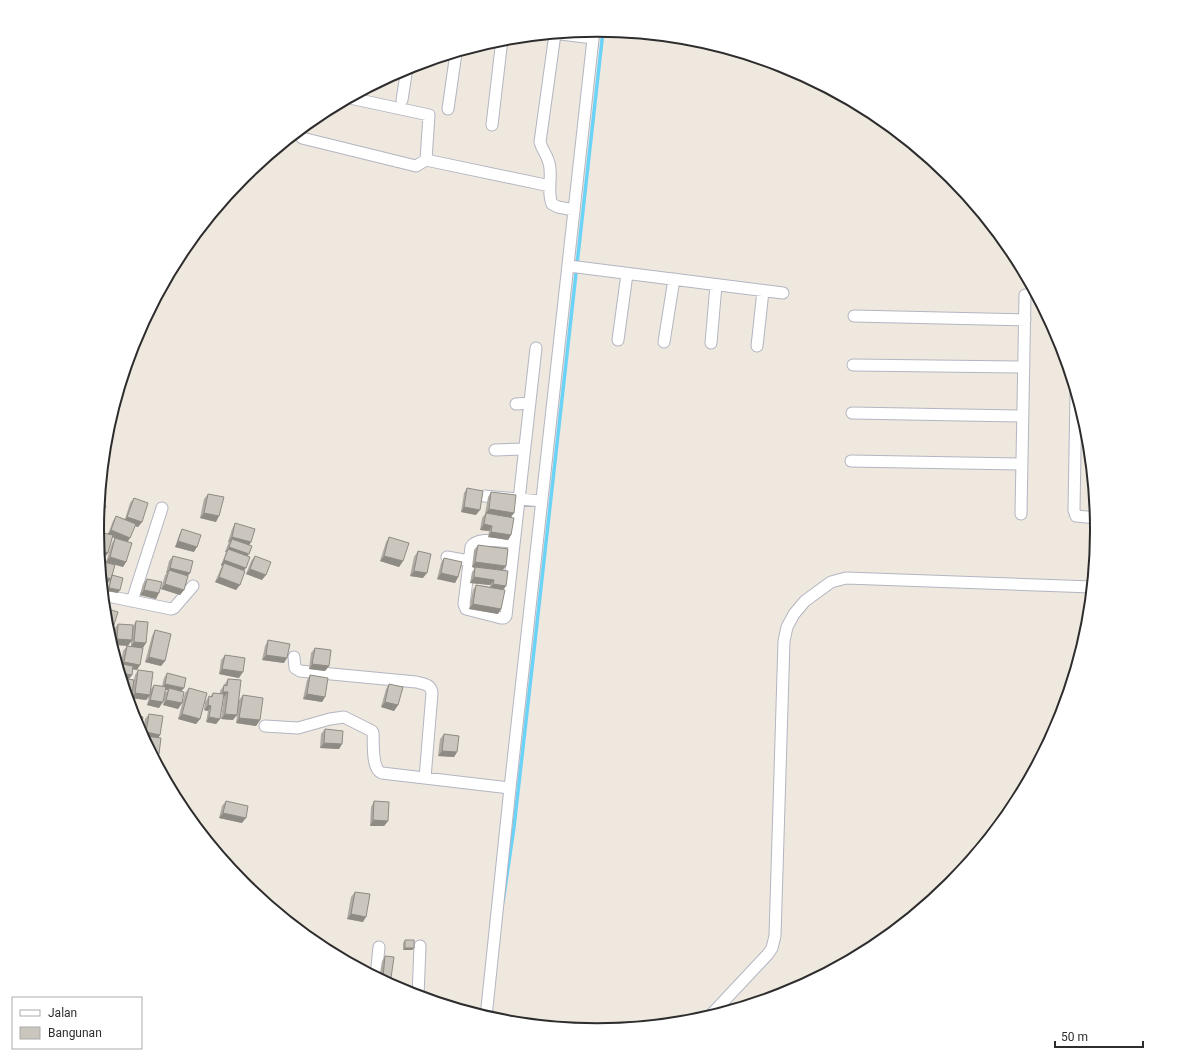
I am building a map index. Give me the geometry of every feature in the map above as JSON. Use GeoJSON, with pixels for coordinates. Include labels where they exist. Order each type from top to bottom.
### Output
{"type":"FeatureCollection","features":[{"type":"Feature","properties":{"kind":"street"},"geometry":{"type":"LineString","coordinates":[[487,1011],[542,501],[574,267],[574,210],[594,37]]}},
{"type":"Feature","properties":{"kind":"street"},"geometry":{"type":"LineString","coordinates":[[554,39],[540,142],[542,149],[549,160],[550,195],[552,204],[558,207],[574,210]]}},
{"type":"Feature","properties":{"kind":"street"},"geometry":{"type":"LineString","coordinates":[[492,125],[501,46]]}},
{"type":"Feature","properties":{"kind":"street"},"geometry":{"type":"LineString","coordinates":[[448,110],[455,58]]}},
{"type":"Feature","properties":{"kind":"street"},"geometry":{"type":"LineString","coordinates":[[402,100],[406,76]]}},
{"type":"Feature","properties":{"kind":"street"},"geometry":{"type":"LineString","coordinates":[[364,96],[429,115],[426,160]]}},
{"type":"Feature","properties":{"kind":"street"},"geometry":{"type":"LineString","coordinates":[[302,138],[416,166],[426,160],[550,186]]}},
{"type":"Feature","properties":{"kind":"street"},"geometry":{"type":"LineString","coordinates":[[574,267],[783,293]]}},
{"type":"Feature","properties":{"kind":"street"},"geometry":{"type":"LineString","coordinates":[[618,340],[627,274]]}},
{"type":"Feature","properties":{"kind":"street"},"geometry":{"type":"LineString","coordinates":[[664,342],[674,279]]}},
{"type":"Feature","properties":{"kind":"street"},"geometry":{"type":"LineString","coordinates":[[711,343],[716,285]]}},
{"type":"Feature","properties":{"kind":"street"},"geometry":{"type":"LineString","coordinates":[[757,346],[763,291]]}},
{"type":"Feature","properties":{"kind":"street"},"geometry":{"type":"LineString","coordinates":[[1021,514],[1025,295]]}},
{"type":"Feature","properties":{"kind":"street"},"geometry":{"type":"LineString","coordinates":[[854,316],[1024,320]]}},
{"type":"Feature","properties":{"kind":"street"},"geometry":{"type":"LineString","coordinates":[[514,542],[480,540],[473,544],[471,547],[464,604],[466,609],[502,618],[505,618],[506,616],[504,593],[514,542],[536,348]]}},
{"type":"Feature","properties":{"kind":"street"},"geometry":{"type":"LineString","coordinates":[[853,365],[1024,367]]}},
{"type":"Feature","properties":{"kind":"street"},"geometry":{"type":"LineString","coordinates":[[516,404],[530,404]]}},
{"type":"Feature","properties":{"kind":"street"},"geometry":{"type":"LineString","coordinates":[[1076,410],[1074,510],[1076,516],[1091,517]]}},
{"type":"Feature","properties":{"kind":"street"},"geometry":{"type":"LineString","coordinates":[[852,413],[1023,416]]}},
{"type":"Feature","properties":{"kind":"street"},"geometry":{"type":"LineString","coordinates":[[495,450],[524,448]]}},
{"type":"Feature","properties":{"kind":"street"},"geometry":{"type":"LineString","coordinates":[[851,461],[1022,464]]}},
{"type":"Feature","properties":{"kind":"street"},"geometry":{"type":"LineString","coordinates":[[484,496],[542,501]]}},
{"type":"Feature","properties":{"kind":"street"},"geometry":{"type":"LineString","coordinates":[[132,601],[162,508]]}},
{"type":"Feature","properties":{"kind":"street"},"geometry":{"type":"LineString","coordinates":[[447,558],[469,561]]}},
{"type":"Feature","properties":{"kind":"street"},"geometry":{"type":"LineString","coordinates":[[716,1009],[762,961],[772,948],[775,936],[784,641],[787,627],[794,614],[805,601],[831,582],[846,578],[1088,587]]}},
{"type":"Feature","properties":{"kind":"street"},"geometry":{"type":"LineString","coordinates":[[108,596],[173,609],[193,586]]}},
{"type":"Feature","properties":{"kind":"street"},"geometry":{"type":"LineString","coordinates":[[466,590],[480,591]]}},
{"type":"Feature","properties":{"kind":"street"},"geometry":{"type":"LineString","coordinates":[[294,657],[295,668],[300,671],[416,682],[429,686],[432,693],[424,778]]}},
{"type":"Feature","properties":{"kind":"street"},"geometry":{"type":"LineString","coordinates":[[265,726],[298,728],[330,719],[344,717],[372,731],[375,766],[378,772],[510,788]]}},
{"type":"Feature","properties":{"kind":"street"},"geometry":{"type":"LineString","coordinates":[[418,990],[420,946]]}},
{"type":"Feature","properties":{"kind":"street"},"geometry":{"type":"LineString","coordinates":[[377,972],[379,947]]}},
{"type":"Feature","properties":{"kind":"building"},"geometry":{"type":"Polygon","coordinates":[[[467,488],[483,491],[480,510],[464,507],[467,488]]]}},
{"type":"Feature","properties":{"kind":"building"},"geometry":{"type":"Polygon","coordinates":[[[491,492],[516,495],[514,513],[489,509],[491,492]]]}},
{"type":"Feature","properties":{"kind":"building"},"geometry":{"type":"Polygon","coordinates":[[[208,494],[224,497],[219,516],[204,513],[208,494]]]}},
{"type":"Feature","properties":{"kind":"building"},"geometry":{"type":"Polygon","coordinates":[[[134,498],[148,503],[142,522],[127,517],[134,498]]]}},
{"type":"Feature","properties":{"kind":"building"},"geometry":{"type":"Polygon","coordinates":[[[486,513],[514,518],[511,535],[491,532],[492,526],[484,524],[486,513]]]}},
{"type":"Feature","properties":{"kind":"building"},"geometry":{"type":"Polygon","coordinates":[[[116,516],[136,524],[130,538],[111,530],[116,516]]]}},
{"type":"Feature","properties":{"kind":"building"},"geometry":{"type":"Polygon","coordinates":[[[235,523],[255,529],[251,542],[232,537],[235,523]]]}},
{"type":"Feature","properties":{"kind":"building"},"geometry":{"type":"Polygon","coordinates":[[[182,529],[201,535],[197,547],[178,541],[182,529]]]}},
{"type":"Feature","properties":{"kind":"building"},"geometry":{"type":"Polygon","coordinates":[[[104,533],[113,535],[108,553],[105,552],[104,533]]]}},
{"type":"Feature","properties":{"kind":"building"},"geometry":{"type":"Polygon","coordinates":[[[389,537],[409,543],[403,561],[384,556],[389,537]]]}},
{"type":"Feature","properties":{"kind":"building"},"geometry":{"type":"Polygon","coordinates":[[[115,538],[132,543],[126,562],[110,557],[115,538]]]}},
{"type":"Feature","properties":{"kind":"building"},"geometry":{"type":"Polygon","coordinates":[[[232,539],[252,546],[249,554],[229,547],[232,539]]]}},
{"type":"Feature","properties":{"kind":"building"},"geometry":{"type":"Polygon","coordinates":[[[478,545],[508,549],[506,566],[475,562],[478,545]]]}},
{"type":"Feature","properties":{"kind":"building"},"geometry":{"type":"Polygon","coordinates":[[[228,549],[250,557],[246,568],[224,560],[228,549]]]}},
{"type":"Feature","properties":{"kind":"building"},"geometry":{"type":"Polygon","coordinates":[[[418,551],[431,554],[427,573],[414,571],[418,551]]]}},
{"type":"Feature","properties":{"kind":"building"},"geometry":{"type":"Polygon","coordinates":[[[173,556],[193,561],[190,573],[170,568],[173,556]]]}},
{"type":"Feature","properties":{"kind":"building"},"geometry":{"type":"Polygon","coordinates":[[[255,556],[271,562],[266,575],[250,569],[255,556]]]}},
{"type":"Feature","properties":{"kind":"building"},"geometry":{"type":"Polygon","coordinates":[[[444,558],[462,562],[458,577],[441,573],[444,558]]]}},
{"type":"Feature","properties":{"kind":"building"},"geometry":{"type":"Polygon","coordinates":[[[105,562],[115,565],[111,579],[106,577],[105,562]]]}},
{"type":"Feature","properties":{"kind":"building"},"geometry":{"type":"Polygon","coordinates":[[[224,563],[245,571],[240,585],[219,577],[224,563]]]}},
{"type":"Feature","properties":{"kind":"building"},"geometry":{"type":"Polygon","coordinates":[[[475,567],[508,571],[506,586],[493,584],[494,580],[474,577],[475,567]]]}},
{"type":"Feature","properties":{"kind":"building"},"geometry":{"type":"Polygon","coordinates":[[[169,570],[188,576],[184,590],[165,584],[169,570]]]}},
{"type":"Feature","properties":{"kind":"building"},"geometry":{"type":"Polygon","coordinates":[[[112,575],[123,578],[120,590],[109,588],[112,575]]]}},
{"type":"Feature","properties":{"kind":"building"},"geometry":{"type":"Polygon","coordinates":[[[147,579],[162,582],[159,593],[144,590],[147,579]]]}},
{"type":"Feature","properties":{"kind":"building"},"geometry":{"type":"Polygon","coordinates":[[[476,585],[505,590],[501,609],[473,604],[476,585]]]}},
{"type":"Feature","properties":{"kind":"building"},"geometry":{"type":"Polygon","coordinates":[[[110,610],[118,612],[113,627],[110,610]]]}},
{"type":"Feature","properties":{"kind":"building"},"geometry":{"type":"Polygon","coordinates":[[[136,621],[148,622],[146,643],[134,642],[136,621]]]}},
{"type":"Feature","properties":{"kind":"building"},"geometry":{"type":"Polygon","coordinates":[[[118,624],[133,625],[132,640],[117,639],[118,624]]]}},
{"type":"Feature","properties":{"kind":"building"},"geometry":{"type":"Polygon","coordinates":[[[155,630],[171,634],[165,661],[149,657],[155,630]]]}},
{"type":"Feature","properties":{"kind":"building"},"geometry":{"type":"Polygon","coordinates":[[[268,640],[290,644],[287,658],[266,655],[268,640]]]}},
{"type":"Feature","properties":{"kind":"building"},"geometry":{"type":"Polygon","coordinates":[[[127,646],[143,648],[140,665],[124,662],[127,646]]]}},
{"type":"Feature","properties":{"kind":"building"},"geometry":{"type":"Polygon","coordinates":[[[315,648],[331,650],[329,666],[312,664],[315,648]]]}},
{"type":"Feature","properties":{"kind":"building"},"geometry":{"type":"Polygon","coordinates":[[[225,655],[245,658],[243,672],[222,669],[225,655]]]}},
{"type":"Feature","properties":{"kind":"building"},"geometry":{"type":"Polygon","coordinates":[[[123,664],[133,666],[132,675],[126,674],[123,664]]]}},
{"type":"Feature","properties":{"kind":"building"},"geometry":{"type":"Polygon","coordinates":[[[138,670],[153,672],[150,695],[135,693],[138,670]]]}},
{"type":"Feature","properties":{"kind":"building"},"geometry":{"type":"Polygon","coordinates":[[[167,673],[186,678],[184,688],[165,684],[167,673]]]}},
{"type":"Feature","properties":{"kind":"building"},"geometry":{"type":"Polygon","coordinates":[[[310,675],[328,678],[325,697],[307,694],[310,675]]]}},
{"type":"Feature","properties":{"kind":"building"},"geometry":{"type":"Polygon","coordinates":[[[127,679],[134,680],[132,692],[130,689],[127,679]]]}},
{"type":"Feature","properties":{"kind":"building"},"geometry":{"type":"Polygon","coordinates":[[[228,679],[241,680],[237,715],[225,714],[228,692],[223,692],[224,685],[227,686],[228,679]]]}},
{"type":"Feature","properties":{"kind":"building"},"geometry":{"type":"Polygon","coordinates":[[[389,684],[403,687],[398,705],[385,702],[389,684]]]}},
{"type":"Feature","properties":{"kind":"building"},"geometry":{"type":"Polygon","coordinates":[[[154,685],[166,687],[163,702],[150,700],[154,685]]]}},
{"type":"Feature","properties":{"kind":"building"},"geometry":{"type":"Polygon","coordinates":[[[169,688],[184,692],[182,703],[166,700],[169,688]]]}},
{"type":"Feature","properties":{"kind":"building"},"geometry":{"type":"Polygon","coordinates":[[[189,688],[207,693],[200,719],[182,714],[189,688]]]}},
{"type":"Feature","properties":{"kind":"building"},"geometry":{"type":"Polygon","coordinates":[[[213,693],[224,694],[220,719],[209,717],[211,706],[208,705],[209,696],[212,697],[213,693]]]}},
{"type":"Feature","properties":{"kind":"building"},"geometry":{"type":"Polygon","coordinates":[[[243,695],[263,698],[260,720],[239,718],[243,695]]]}},
{"type":"Feature","properties":{"kind":"building"},"geometry":{"type":"Polygon","coordinates":[[[149,714],[163,716],[160,735],[148,732],[146,729],[149,714]]]}},
{"type":"Feature","properties":{"kind":"building"},"geometry":{"type":"Polygon","coordinates":[[[325,729],[343,731],[342,744],[324,743],[325,729]]]}},
{"type":"Feature","properties":{"kind":"building"},"geometry":{"type":"Polygon","coordinates":[[[444,734],[459,736],[457,752],[442,751],[444,734]]]}},
{"type":"Feature","properties":{"kind":"building"},"geometry":{"type":"Polygon","coordinates":[[[150,737],[161,738],[159,754],[158,754],[150,737]]]}},
{"type":"Feature","properties":{"kind":"building"},"geometry":{"type":"Polygon","coordinates":[[[226,801],[248,806],[246,818],[223,813],[226,801]]]}},
{"type":"Feature","properties":{"kind":"building"},"geometry":{"type":"Polygon","coordinates":[[[374,801],[389,802],[388,821],[373,820],[374,801]]]}},
{"type":"Feature","properties":{"kind":"building"},"geometry":{"type":"Polygon","coordinates":[[[355,892],[370,894],[366,917],[351,914],[355,892]]]}},
{"type":"Feature","properties":{"kind":"building"},"geometry":{"type":"Polygon","coordinates":[[[405,940],[414,940],[414,948],[405,948],[405,940]]]}},
{"type":"Feature","properties":{"kind":"building"},"geometry":{"type":"Polygon","coordinates":[[[385,956],[394,957],[391,978],[383,975],[385,956]]]}},
{"type":"Feature","properties":{"kind":"waterway"},"geometry":{"type":"LineString","coordinates":[[503,902],[514,827],[602,37]]}}]}
